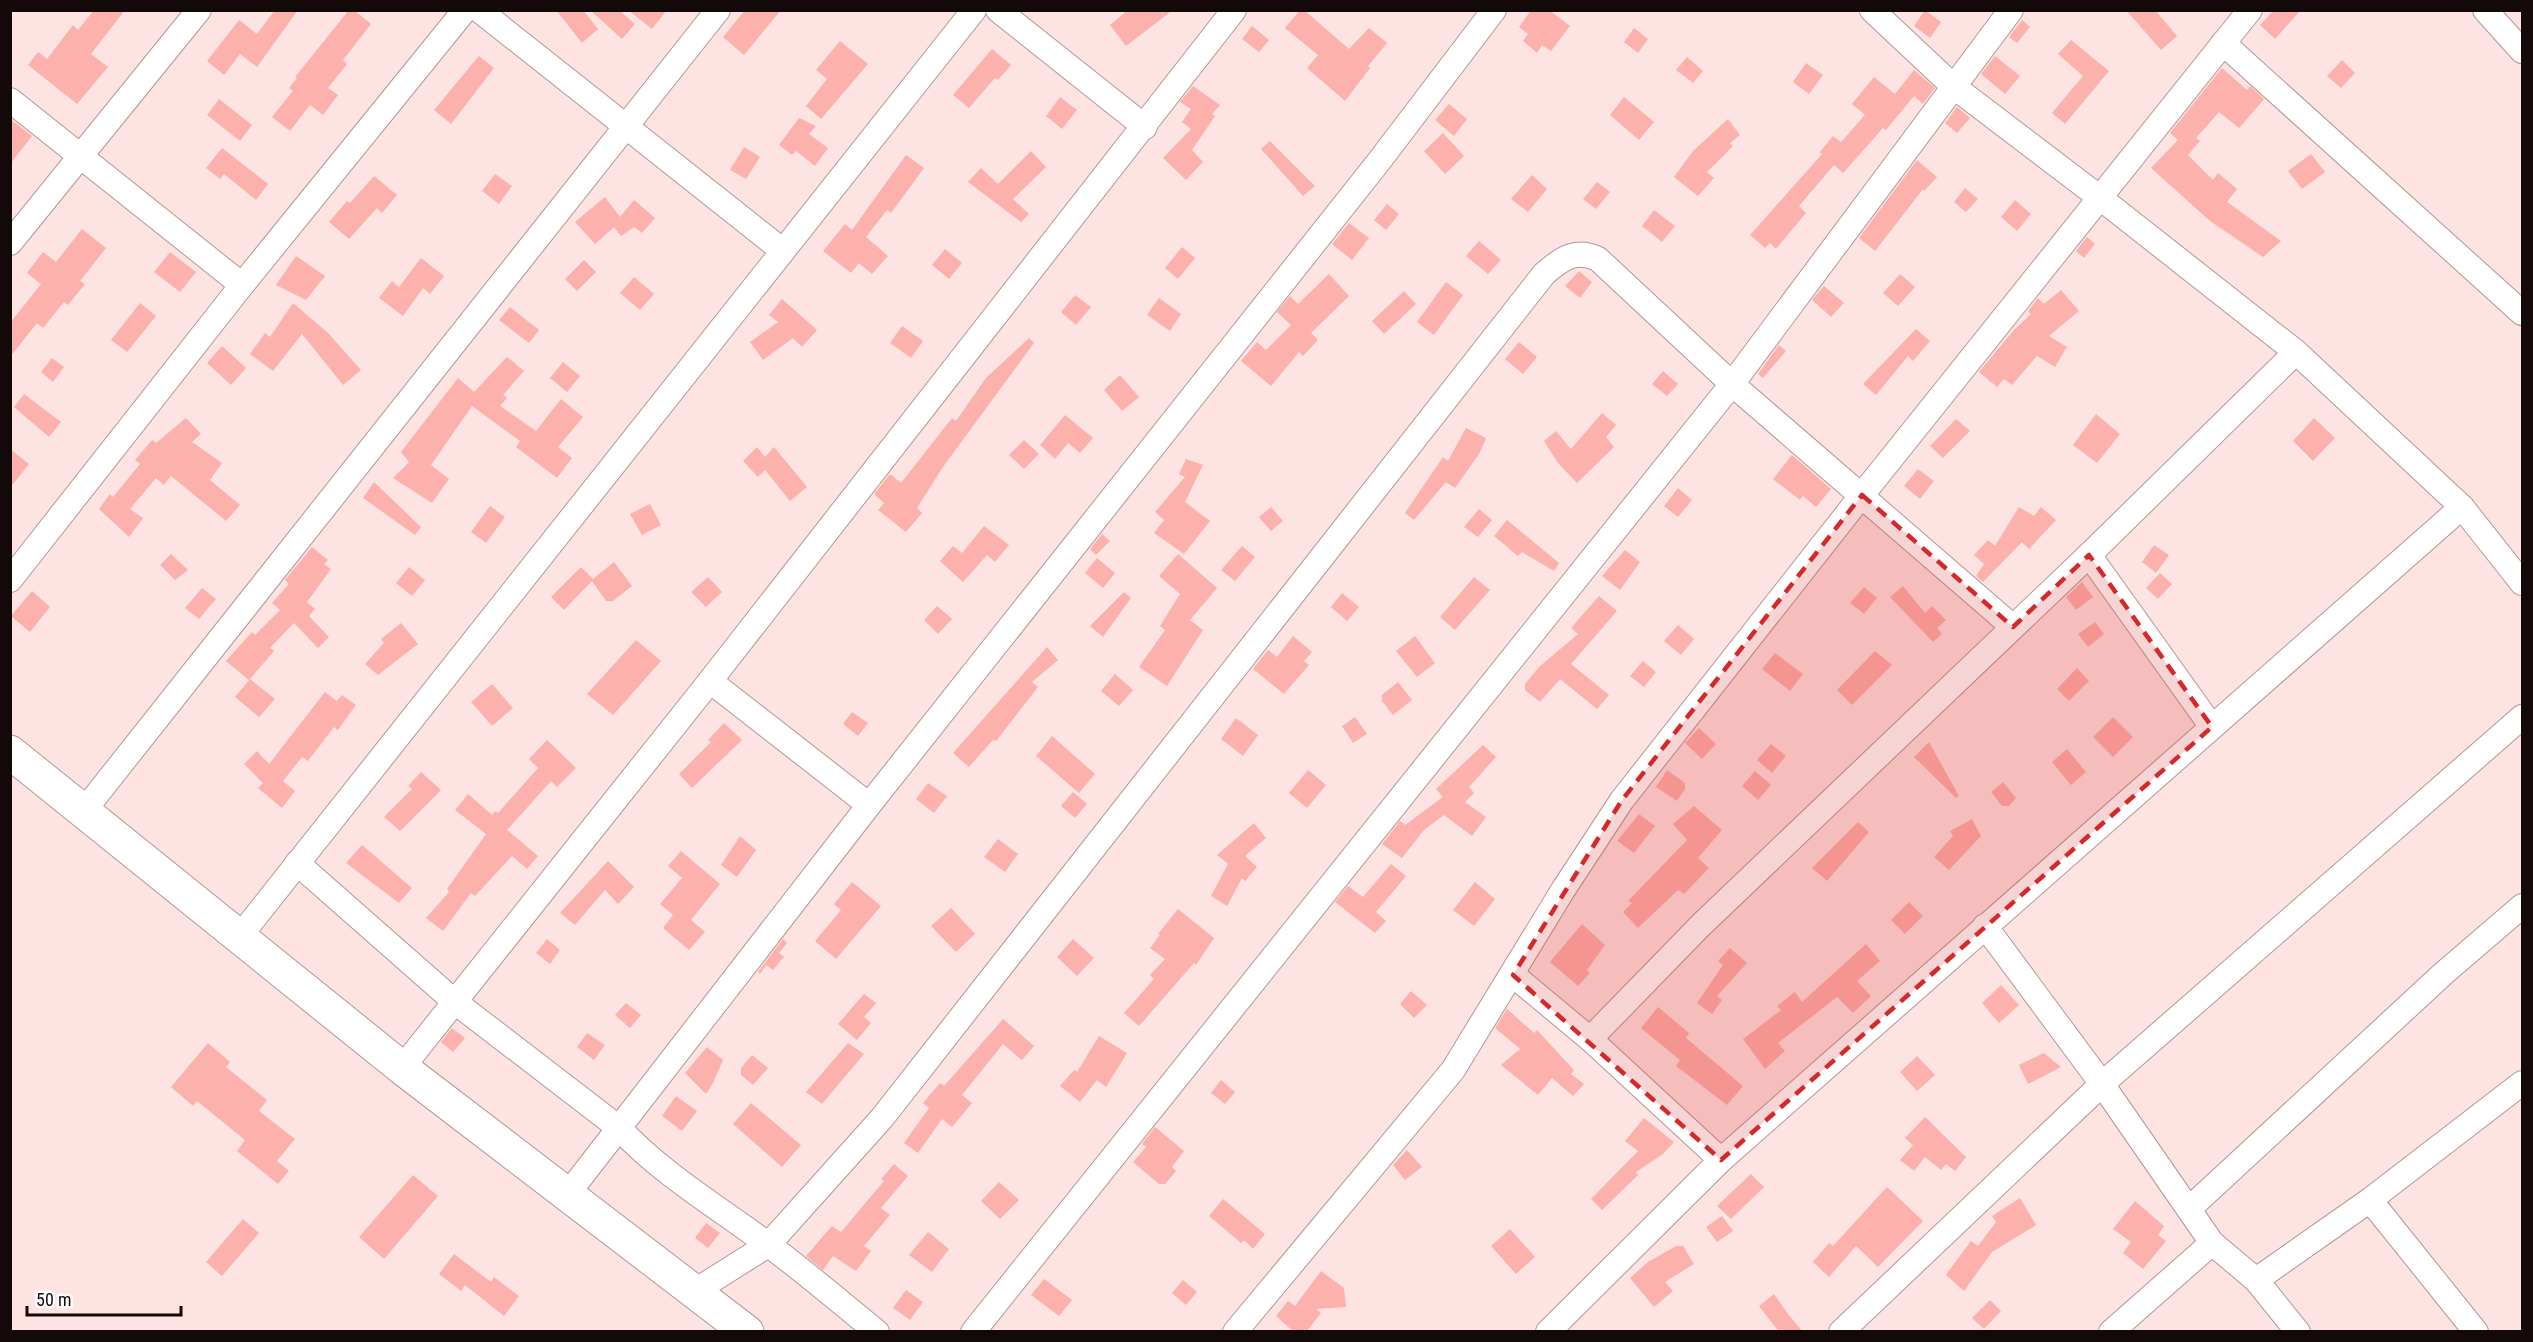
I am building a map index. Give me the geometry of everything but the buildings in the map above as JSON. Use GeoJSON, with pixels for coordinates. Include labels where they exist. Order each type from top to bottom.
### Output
{"type":"FeatureCollection","features":[{"type":"Feature","properties":{"kind":"main road"},"geometry":{"type":"LineString","coordinates":[[10,752],[402,1068],[747,1332]]}},
{"type":"Feature","properties":{"kind":"street"},"geometry":{"type":"LineString","coordinates":[[10,243],[82,159],[199,10]]}},
{"type":"Feature","properties":{"kind":"street"},"geometry":{"type":"LineString","coordinates":[[10,580],[242,285],[465,10]]}},
{"type":"Feature","properties":{"kind":"street"},"geometry":{"type":"LineString","coordinates":[[479,10],[783,251]]}},
{"type":"Feature","properties":{"kind":"street"},"geometry":{"type":"LineString","coordinates":[[83,812],[717,10]]}},
{"type":"Feature","properties":{"kind":"street"},"geometry":{"type":"LineString","coordinates":[[240,936],[974,10]]}},
{"type":"Feature","properties":{"kind":"street"},"geometry":{"type":"LineString","coordinates":[[998,10],[1145,127]]}},
{"type":"Feature","properties":{"kind":"street"},"geometry":{"type":"LineString","coordinates":[[402,1068],[710,681],[1145,127],[1234,10]]}},
{"type":"Feature","properties":{"kind":"street"},"geometry":{"type":"LineString","coordinates":[[567,1195],[869,805],[1380,160],[1494,10]]}},
{"type":"Feature","properties":{"kind":"street"},"geometry":{"type":"LineString","coordinates":[[1872,10],[1953,86],[2296,352],[2462,507],[2523,583]]}},
{"type":"Feature","properties":{"kind":"street"},"geometry":{"type":"LineString","coordinates":[[974,1332],[1732,384],[2012,10]]}},
{"type":"Feature","properties":{"kind":"street"},"geometry":{"type":"LineString","coordinates":[[1235,1332],[1453,1070],[1514,975],[1563,890],[1622,800],[1862,495],[2250,10]]}},
{"type":"Feature","properties":{"kind":"street"},"geometry":{"type":"LineString","coordinates":[[2484,10],[2523,51]]}},
{"type":"Feature","properties":{"kind":"street"},"geometry":{"type":"LineString","coordinates":[[2223,43],[2523,313]]}},
{"type":"Feature","properties":{"kind":"street"},"geometry":{"type":"LineString","coordinates":[[10,100],[242,285]]}},
{"type":"Feature","properties":{"kind":"street"},"geometry":{"type":"LineString","coordinates":[[695,1291],[768,1245],[882,1118],[1544,274],[1570,255],[1586,253],[1598,259],[1732,384],[2013,627]]}},
{"type":"Feature","properties":{"kind":"street"},"geometry":{"type":"LineString","coordinates":[[1590,1039],[1701,925],[2089,555],[2296,352]]}},
{"type":"Feature","properties":{"kind":"street"},"geometry":{"type":"LineString","coordinates":[[1548,1332],[1721,1160],[2462,507]]}},
{"type":"Feature","properties":{"kind":"street"},"geometry":{"type":"LineString","coordinates":[[2089,555],[2212,727]]}},
{"type":"Feature","properties":{"kind":"street"},"geometry":{"type":"LineString","coordinates":[[710,681],[869,805]]}},
{"type":"Feature","properties":{"kind":"street"},"geometry":{"type":"LineString","coordinates":[[1841,1332],[2102,1084],[2523,717]]}},
{"type":"Feature","properties":{"kind":"street"},"geometry":{"type":"LineString","coordinates":[[297,863],[455,1002],[619,1128],[640,1150],[684,1185],[768,1245],[877,1332]]}},
{"type":"Feature","properties":{"kind":"street"},"geometry":{"type":"LineString","coordinates":[[2190,1208],[2444,973],[2523,906]]}},
{"type":"Feature","properties":{"kind":"street"},"geometry":{"type":"LineString","coordinates":[[1985,926],[2102,1084],[2190,1208],[2212,1243],[2256,1280],[2298,1332]]}},
{"type":"Feature","properties":{"kind":"street"},"geometry":{"type":"LineString","coordinates":[[1514,975],[1590,1039],[1721,1160]]}},
{"type":"Feature","properties":{"kind":"street"},"geometry":{"type":"LineString","coordinates":[[2256,1280],[2370,1200],[2523,1083]]}},
{"type":"Feature","properties":{"kind":"street"},"geometry":{"type":"LineString","coordinates":[[2370,1200],[2476,1332]]}},
{"type":"Feature","properties":{"kind":"street"},"geometry":{"type":"LineString","coordinates":[[2111,1332],[2212,1243]]}},
{"type":"Feature","properties":{"kind":"highlighted area"},"geometry":{"type":"Polygon","coordinates":[[[1862,495],[2013,627],[2089,555],[2212,727],[1721,1160],[1513,975],[1622,800],[1862,495]]]}}]}
